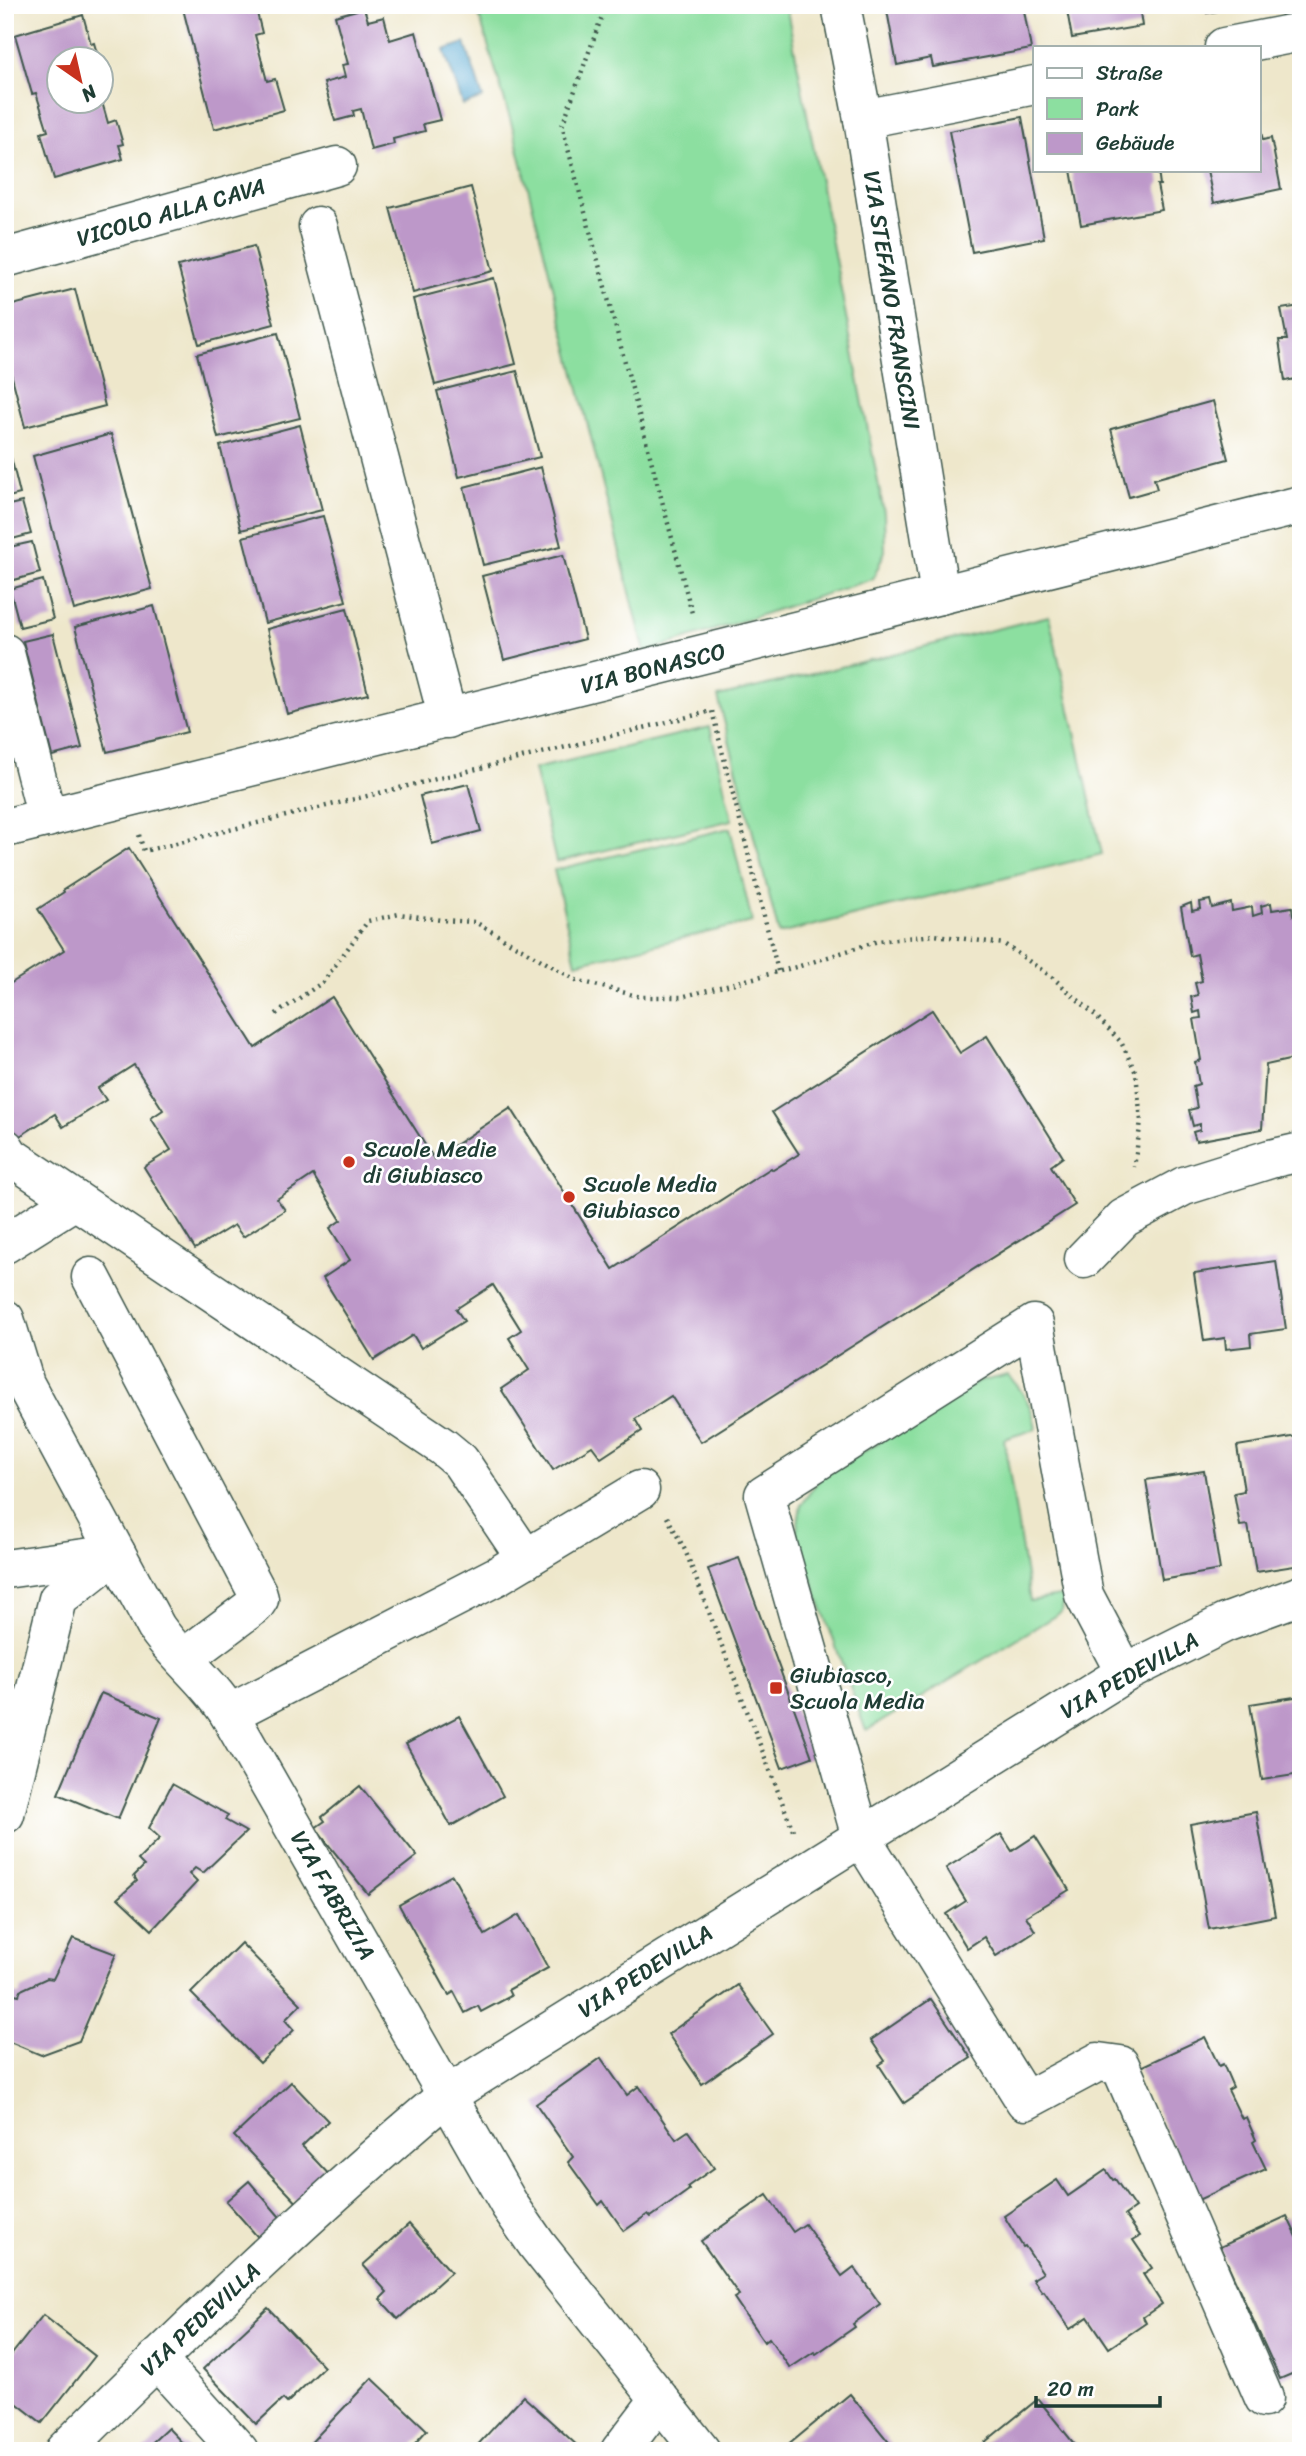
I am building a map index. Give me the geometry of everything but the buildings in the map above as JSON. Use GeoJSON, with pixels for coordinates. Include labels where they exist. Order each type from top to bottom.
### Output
{"type":"FeatureCollection","features":[{"type":"Feature","properties":{"kind":"street","name":"VIA STEFANO FRANSCINI"},"geometry":{"type":"LineString","coordinates":[[841,5],[863,119],[940,595]]}},
{"type":"Feature","properties":{"kind":"street"},"geometry":{"type":"LineString","coordinates":[[1229,46],[1301,32]]}},
{"type":"Feature","properties":{"kind":"street"},"geometry":{"type":"LineString","coordinates":[[863,119],[1033,85]]}},
{"type":"Feature","properties":{"kind":"street","name":"VICOLO ALLA CAVA"},"geometry":{"type":"LineString","coordinates":[[5,258],[337,166]]}},
{"type":"Feature","properties":{"kind":"street"},"geometry":{"type":"LineString","coordinates":[[318,226],[448,719]]}},
{"type":"Feature","properties":{"kind":"street","name":"VIA BONASCO"},"geometry":{"type":"LineString","coordinates":[[5,828],[1301,505]]}},
{"type":"Feature","properties":{"kind":"street"},"geometry":{"type":"LineString","coordinates":[[5,653],[47,818]]}},
{"type":"Feature","properties":{"kind":"street"},"geometry":{"type":"LineString","coordinates":[[5,1148],[10,1156],[443,1447],[460,1461],[526,1559]]}},
{"type":"Feature","properties":{"kind":"street"},"geometry":{"type":"LineString","coordinates":[[1084,1259],[1124,1218],[1184,1186],[1301,1152]]}},
{"type":"Feature","properties":{"kind":"street"},"geometry":{"type":"LineString","coordinates":[[5,1244],[75,1200]]}},
{"type":"Feature","properties":{"kind":"street"},"geometry":{"type":"LineString","coordinates":[[91,1277],[257,1591],[259,1600],[255,1605],[184,1658]]}},
{"type":"Feature","properties":{"kind":"street","name":"VIA FABRIZIA"},"geometry":{"type":"LineString","coordinates":[[5,1319],[25,1384],[156,1627],[166,1641],[210,1685],[229,1714],[490,2174],[537,2245],[701,2451]]}},
{"type":"Feature","properties":{"kind":"street"},"geometry":{"type":"LineString","coordinates":[[1125,1673],[1084,1595],[1034,1324],[764,1494],[861,1837],[1026,2101],[1098,2062],[1120,2065],[1265,2398]]}},
{"type":"Feature","properties":{"kind":"street"},"geometry":{"type":"LineString","coordinates":[[229,1714],[526,1559],[640,1490]]}},
{"type":"Feature","properties":{"kind":"street"},"geometry":{"type":"LineString","coordinates":[[5,1569],[116,1553]]}},
{"type":"Feature","properties":{"kind":"street"},"geometry":{"type":"LineString","coordinates":[[5,1814],[58,1600],[116,1553]]}},
{"type":"Feature","properties":{"kind":"street","name":"VIA PEDEVILLA"},"geometry":{"type":"LineString","coordinates":[[64,2451],[156,2360],[362,2167],[446,2096],[1125,1673],[1225,1623],[1301,1595]]}},
{"type":"Feature","properties":{"kind":"street"},"geometry":{"type":"LineString","coordinates":[[156,2360],[239,2451]]}},
{"type":"Feature","properties":{"kind":"street"},"geometry":{"type":"LineString","coordinates":[[620,2451],[659,2400]]}},
{"type":"Feature","properties":{"kind":"path"},"geometry":{"type":"LineString","coordinates":[[606,5],[562,126],[703,655]]}},
{"type":"Feature","properties":{"kind":"path"},"geometry":{"type":"LineString","coordinates":[[127,798],[144,851],[712,711],[778,971]]}},
{"type":"Feature","properties":{"kind":"path"},"geometry":{"type":"LineString","coordinates":[[276,1014],[323,982],[368,921],[399,914],[475,922],[576,980],[641,997],[681,997],[878,941],[935,935],[1004,944],[1052,977],[1094,1013],[1121,1042],[1136,1073],[1140,1109],[1141,1121],[1134,1171],[1138,1210]]}},
{"type":"Feature","properties":{"kind":"path"},"geometry":{"type":"LineString","coordinates":[[640,1490],[668,1518],[685,1550],[808,1870]]}},
{"type":"Feature","properties":{"kind":"green space"},"geometry":{"type":"Polygon","coordinates":[[[476,5],[786,5],[884,513],[885,551],[873,579],[645,652],[514,132],[476,5]]]}},
{"type":"Feature","properties":{"kind":"green space"},"geometry":{"type":"Polygon","coordinates":[[[1049,616],[1102,854],[779,934],[718,697],[1049,616]]]}},
{"type":"Feature","properties":{"kind":"green space"},"geometry":{"type":"Polygon","coordinates":[[[710,727],[732,820],[556,862],[534,769],[710,727]]]}},
{"type":"Feature","properties":{"kind":"green space"},"geometry":{"type":"Polygon","coordinates":[[[730,828],[752,922],[576,963],[554,870],[730,828]]]}},
{"type":"Feature","properties":{"kind":"green space"},"geometry":{"type":"Polygon","coordinates":[[[1008,1375],[1027,1400],[1036,1429],[1004,1439],[1030,1601],[1066,1595],[1061,1612],[866,1731],[796,1535],[801,1505],[820,1478],[978,1382],[1008,1375]]]}},
{"type":"Feature","properties":{"kind":"water"},"geometry":{"type":"Polygon","coordinates":[[[465,43],[483,98],[463,105],[444,50],[465,43]]]}},
{"type":"Feature","properties":{"kind":"place","name":"Scuole Medie di Giubiasco"},"geometry":{"type":"Point","coordinates":[349,1162]}},
{"type":"Feature","properties":{"kind":"place","name":"Scuole Media Giubiasco"},"geometry":{"type":"Point","coordinates":[569,1197]}},
{"type":"Feature","properties":{"kind":"place","name":"Giubiasco, Scuola Media"},"geometry":{"type":"Point","coordinates":[776,1688]}}]}
